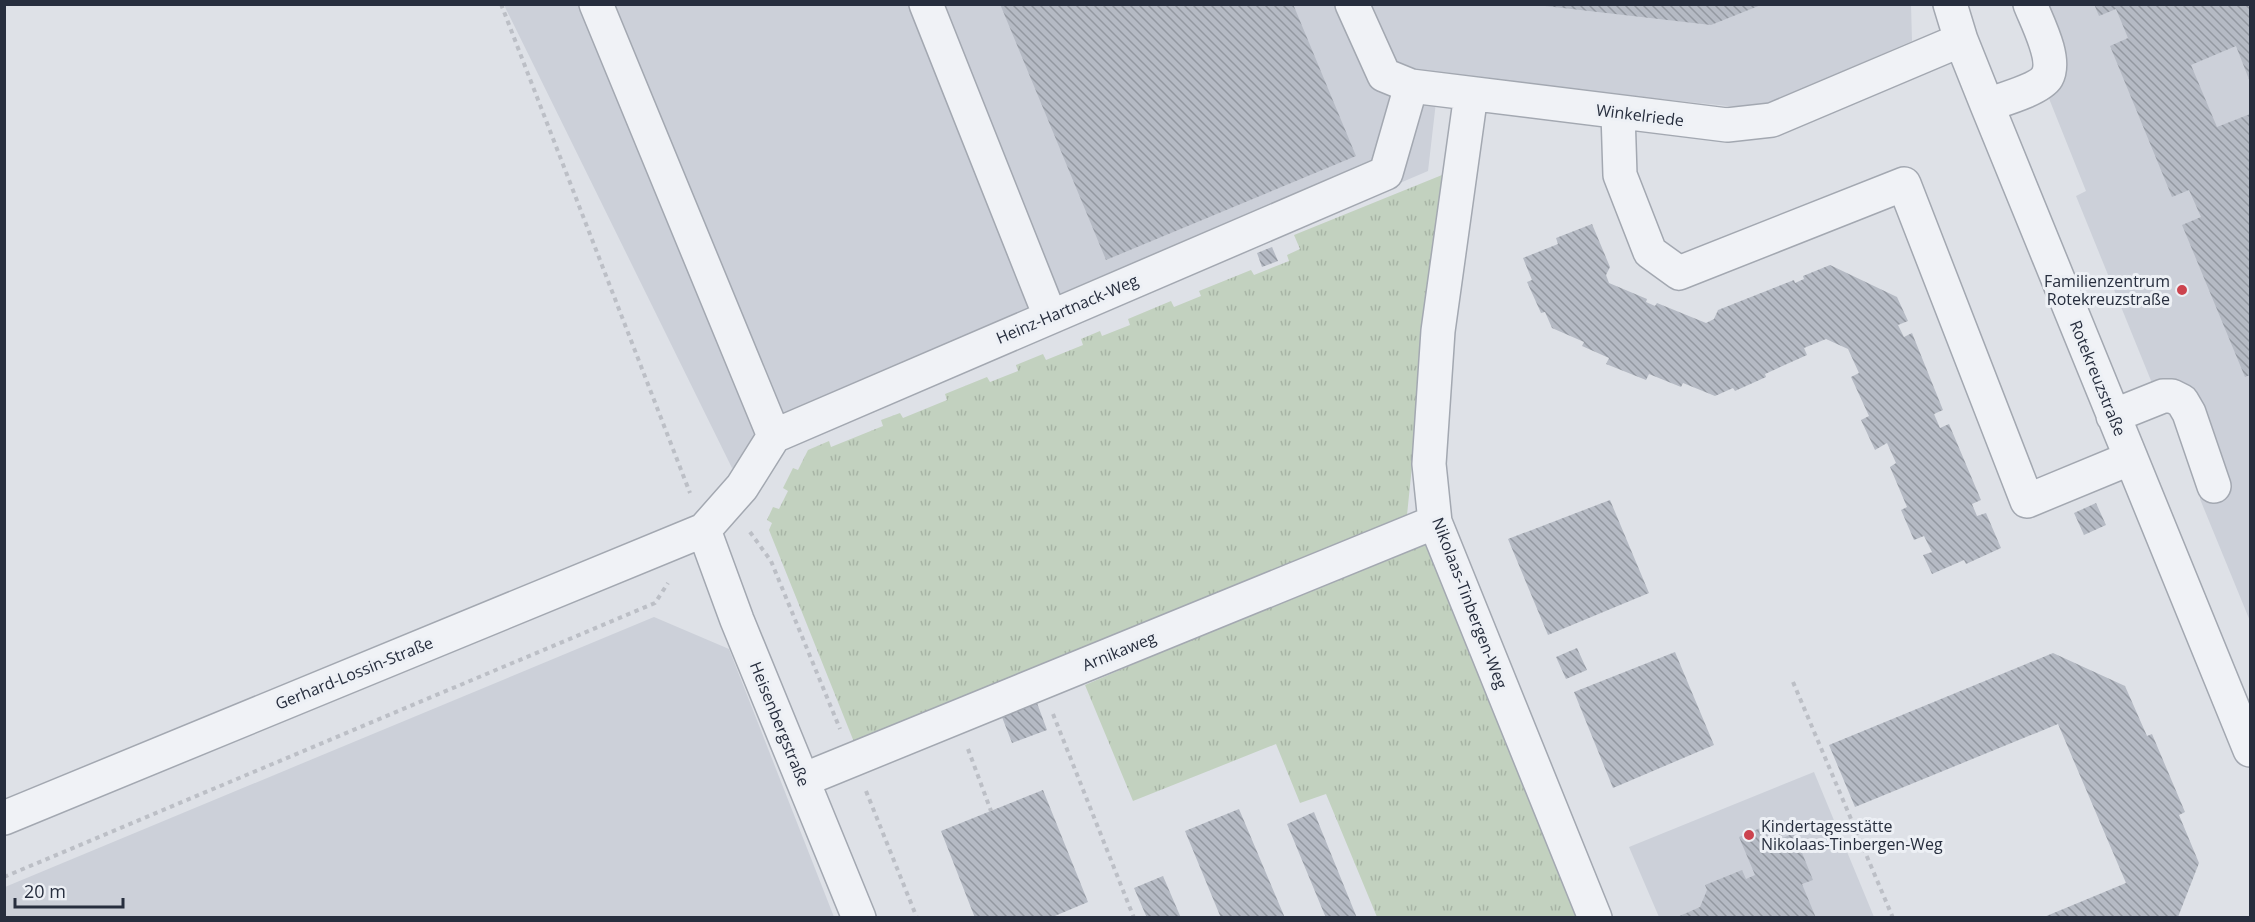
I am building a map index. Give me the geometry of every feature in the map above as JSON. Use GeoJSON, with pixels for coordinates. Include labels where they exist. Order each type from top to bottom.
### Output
{"type":"FeatureCollection","features":[{"type":"Feature","properties":{"kind":"street"},"geometry":{"type":"LineString","coordinates":[[596,4],[774,436],[742,487],[704,530]]}},
{"type":"Feature","properties":{"kind":"street"},"geometry":{"type":"LineString","coordinates":[[926,4],[1050,316]]}},
{"type":"Feature","properties":{"kind":"street","name":"Winkelriede"},"geometry":{"type":"LineString","coordinates":[[1352,4],[1384,75],[1411,86],[1727,125],[1772,120],[1961,40]]}},
{"type":"Feature","properties":{"kind":"street","name":"Rotekreuzstraße"},"geometry":{"type":"LineString","coordinates":[[1950,4],[1961,40],[1987,105],[2250,750]]}},
{"type":"Feature","properties":{"kind":"street"},"geometry":{"type":"LineString","coordinates":[[1987,105],[2038,85],[2047,77],[2050,63],[2046,43],[2030,4]]}},
{"type":"Feature","properties":{"kind":"street","name":"Heinz-Hartnack-Weg"},"geometry":{"type":"LineString","coordinates":[[774,436],[1386,173],[1411,86]]}},
{"type":"Feature","properties":{"kind":"street","name":"Nikolaas-Tinbergen-Weg"},"geometry":{"type":"LineString","coordinates":[[1471,94],[1438,332],[1429,464],[1436,522],[1595,918]]}},
{"type":"Feature","properties":{"kind":"street"},"geometry":{"type":"LineString","coordinates":[[1618,113],[1620,175],[1650,252],[1679,273],[1904,184],[2027,501],[2131,458]]}},
{"type":"Feature","properties":{"kind":"street"},"geometry":{"type":"LineString","coordinates":[[2113,416],[2163,396],[2172,396],[2182,400],[2189,412],[2214,486]]}},
{"type":"Feature","properties":{"kind":"street","name":"Arnikaweg"},"geometry":{"type":"LineString","coordinates":[[803,780],[1436,522]]}},
{"type":"Feature","properties":{"kind":"street","name":"Heisenbergstraße"},"geometry":{"type":"LineString","coordinates":[[704,530],[737,620],[859,918]]}},
{"type":"Feature","properties":{"kind":"street","name":"Gerhard-Lossin-Straße"},"geometry":{"type":"LineString","coordinates":[[4,818],[704,530]]}},
{"type":"Feature","properties":{"kind":"path"},"geometry":{"type":"LineString","coordinates":[[501,4],[704,530]]}},
{"type":"Feature","properties":{"kind":"path"},"geometry":{"type":"LineString","coordinates":[[729,501],[771,561],[917,918]]}},
{"type":"Feature","properties":{"kind":"path"},"geometry":{"type":"LineString","coordinates":[[4,877],[655,603],[673,575]]}},
{"type":"Feature","properties":{"kind":"path"},"geometry":{"type":"LineString","coordinates":[[1793,682],[1893,918]]}},
{"type":"Feature","properties":{"kind":"path"},"geometry":{"type":"LineString","coordinates":[[1041,683],[1134,918]]}},
{"type":"Feature","properties":{"kind":"path"},"geometry":{"type":"LineString","coordinates":[[956,718],[991,811]]}},
{"type":"Feature","properties":{"kind":"shaded area"},"geometry":{"type":"Polygon","coordinates":[[[1911,4],[1912,41],[1756,109],[1439,76],[1428,171],[732,468],[504,5],[1911,4]]]}},
{"type":"Feature","properties":{"kind":"shaded area","name":"Familienzentrum Rotekreuzstraße"},"geometry":{"type":"Polygon","coordinates":[[[2044,5],[2250,5],[2250,621],[2200,499],[2203,491],[2230,480],[2214,432],[2201,402],[2154,388],[2076,196],[2086,191],[2048,96],[2044,5]]]}},
{"type":"Feature","properties":{"kind":"shaded area"},"geometry":{"type":"Polygon","coordinates":[[[654,617],[729,649],[834,917],[5,917],[5,887],[654,617]]]}},
{"type":"Feature","properties":{"kind":"shaded area","name":"Kindertagesstätte Nikolaas-Tinbergen-Weg"},"geometry":{"type":"Polygon","coordinates":[[[1814,772],[1874,917],[1659,917],[1629,847],[1814,772]]]}},
{"type":"Feature","properties":{"kind":"green space"},"geometry":{"type":"Polygon","coordinates":[[[1442,175],[1407,515],[854,742],[769,530],[772,523],[767,520],[773,507],[779,509],[788,491],[783,488],[793,468],[798,470],[808,450],[829,441],[831,447],[883,426],[881,420],[900,413],[903,418],[947,400],[945,394],[987,377],[990,382],[1018,371],[1016,365],[1043,354],[1046,360],[1083,345],[1081,339],[1100,331],[1102,336],[1130,325],[1128,319],[1171,301],[1174,307],[1201,296],[1199,291],[1251,270],[1254,275],[1289,261],[1287,255],[1300,249],[1294,235],[1442,175]]]}},
{"type":"Feature","properties":{"kind":"green space"},"geometry":{"type":"Polygon","coordinates":[[[1424,539],[1578,917],[1377,917],[1326,794],[1300,803],[1276,744],[1133,801],[1085,685],[1424,539]]]}},
{"type":"Feature","properties":{"kind":"building"},"geometry":{"type":"Polygon","coordinates":[[[1000,4],[1293,4],[1356,156],[1106,260],[1000,4]]]}},
{"type":"Feature","properties":{"kind":"building"},"geometry":{"type":"Polygon","coordinates":[[[1528,4],[1761,4],[1761,5],[1711,25],[1528,4]]]}},
{"type":"Feature","properties":{"kind":"building"},"geometry":{"type":"Polygon","coordinates":[[[2094,4],[2250,4],[2250,82],[2236,46],[2191,65],[2217,127],[2250,114],[2250,375],[2245,377],[2182,225],[2201,217],[2189,190],[2172,197],[2110,46],[2128,38],[2116,9],[2099,16],[2094,4]]]}},
{"type":"Feature","properties":{"kind":"building"},"geometry":{"type":"Polygon","coordinates":[[[1592,224],[1610,267],[1606,275],[1609,283],[1647,299],[1646,302],[1655,306],[1657,303],[1706,323],[1714,319],[1718,310],[1794,280],[1795,283],[1804,279],[1803,276],[1830,265],[1897,297],[1908,321],[1898,325],[1904,337],[1912,333],[1943,410],[1934,414],[1940,428],[1949,424],[1981,500],[1972,504],[1977,516],[1986,513],[2001,548],[1966,564],[1964,560],[1932,574],[1923,555],[1932,552],[1924,536],[1914,540],[1901,510],[1907,507],[1890,467],[1896,463],[1887,443],[1875,450],[1861,420],[1869,416],[1851,377],[1859,373],[1848,349],[1826,339],[1804,348],[1807,355],[1765,374],[1766,377],[1735,391],[1733,388],[1715,396],[1683,383],[1681,387],[1649,374],[1646,380],[1606,364],[1609,358],[1582,346],[1584,342],[1552,328],[1545,312],[1541,313],[1527,282],[1532,280],[1523,258],[1558,244],[1556,238],[1592,224]]]}},
{"type":"Feature","properties":{"kind":"building"},"geometry":{"type":"Polygon","coordinates":[[[1272,247],[1278,261],[1262,267],[1257,253],[1272,247]]]}},
{"type":"Feature","properties":{"kind":"building"},"geometry":{"type":"Polygon","coordinates":[[[1610,500],[1649,593],[1548,635],[1508,539],[1610,500]]]}},
{"type":"Feature","properties":{"kind":"building"},"geometry":{"type":"Polygon","coordinates":[[[2096,503],[2106,525],[2084,535],[2074,513],[2096,503]]]}},
{"type":"Feature","properties":{"kind":"building"},"geometry":{"type":"Polygon","coordinates":[[[1577,648],[1587,670],[1566,679],[1556,657],[1577,648]]]}},
{"type":"Feature","properties":{"kind":"building"},"geometry":{"type":"Polygon","coordinates":[[[1675,652],[1714,745],[1613,788],[1574,692],[1675,652]]]}},
{"type":"Feature","properties":{"kind":"building"},"geometry":{"type":"Polygon","coordinates":[[[2053,653],[2125,686],[2147,736],[2152,734],[2185,812],[2179,815],[2199,863],[2178,917],[2044,917],[2126,883],[2058,724],[1855,807],[1829,745],[2053,653]]]}},
{"type":"Feature","properties":{"kind":"building"},"geometry":{"type":"Polygon","coordinates":[[[1037,703],[1047,730],[1012,743],[1002,717],[1037,703]]]}},
{"type":"Feature","properties":{"kind":"building"},"geometry":{"type":"Polygon","coordinates":[[[1043,790],[1088,902],[1050,918],[975,918],[941,831],[1043,790]]]}},
{"type":"Feature","properties":{"kind":"building"},"geometry":{"type":"Polygon","coordinates":[[[1239,809],[1285,918],[1221,918],[1185,831],[1239,809]]]}},
{"type":"Feature","properties":{"kind":"building"},"geometry":{"type":"Polygon","coordinates":[[[1314,812],[1357,918],[1326,918],[1287,824],[1314,812]]]}},
{"type":"Feature","properties":{"kind":"building"},"geometry":{"type":"Polygon","coordinates":[[[1777,821],[1783,838],[1794,833],[1813,880],[1802,884],[1816,918],[1675,918],[1700,907],[1707,890],[1705,885],[1742,870],[1746,879],[1755,875],[1739,837],[1777,821]]]}},
{"type":"Feature","properties":{"kind":"building"},"geometry":{"type":"Polygon","coordinates":[[[1163,876],[1181,918],[1147,918],[1134,888],[1163,876]]]}},
{"type":"Feature","properties":{"kind":"place","name":"Familienzentrum Rotekreuzstraße"},"geometry":{"type":"Point","coordinates":[2182,290]}},
{"type":"Feature","properties":{"kind":"place","name":"Kindertagesstätte Nikolaas-Tinbergen-Weg"},"geometry":{"type":"Point","coordinates":[1749,835]}}]}
